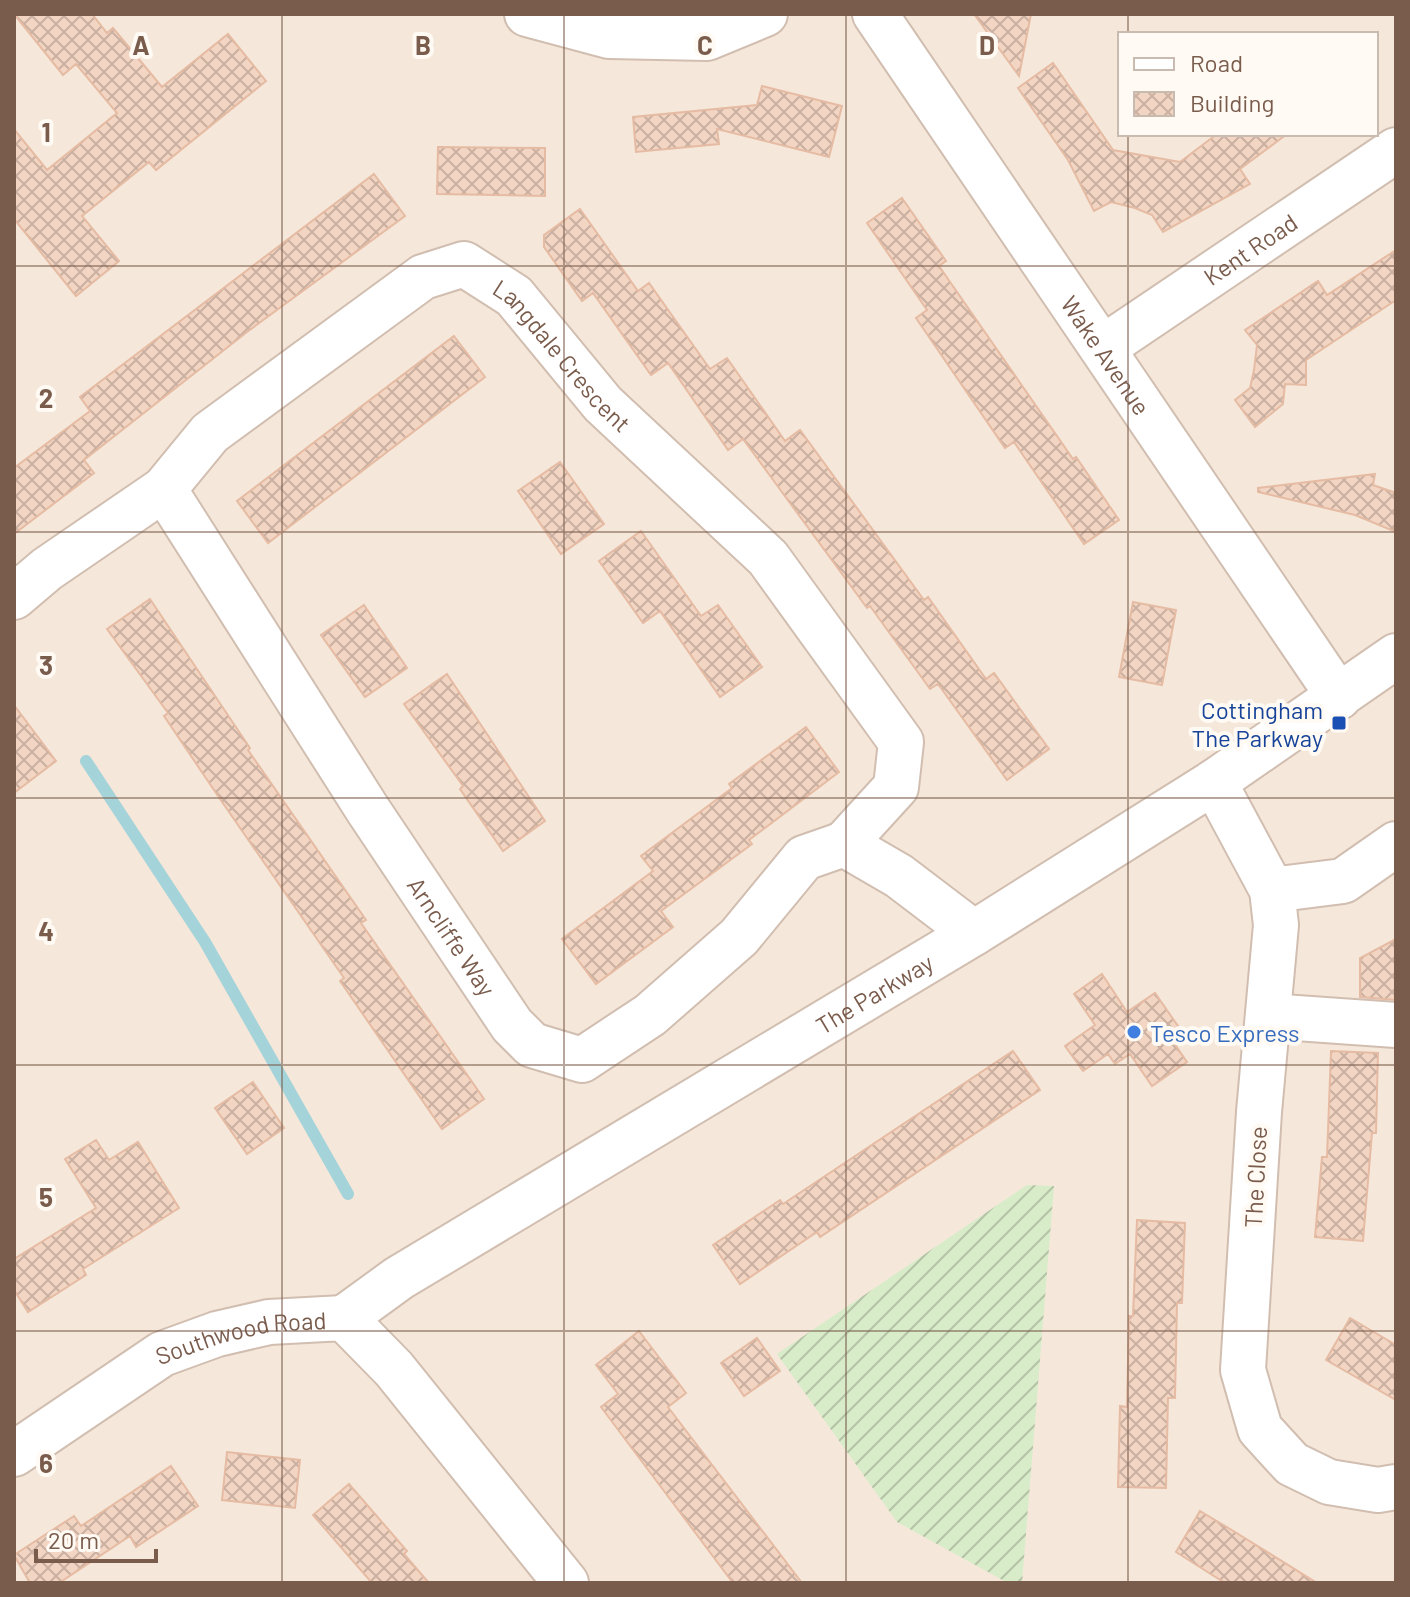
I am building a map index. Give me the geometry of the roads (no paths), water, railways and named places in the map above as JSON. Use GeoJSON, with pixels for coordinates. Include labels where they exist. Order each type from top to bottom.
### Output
{"type":"FeatureCollection","features":[{"type":"Feature","properties":{"kind":"street"},"geometry":{"type":"LineString","coordinates":[[527,14],[609,36],[707,38],[765,14]]}},
{"type":"Feature","properties":{"kind":"street","name":"Wake Avenue"},"geometry":{"type":"LineString","coordinates":[[875,14],[1339,697]]}},
{"type":"Feature","properties":{"kind":"street","name":"Kent Road"},"geometry":{"type":"LineString","coordinates":[[1104,347],[1396,150]]}},
{"type":"Feature","properties":{"kind":"street","name":"Langdale Crescent"},"geometry":{"type":"LineString","coordinates":[[164,489],[210,433],[423,277],[464,264],[514,296],[603,404],[768,558],[901,742]]}},
{"type":"Feature","properties":{"kind":"street"},"geometry":{"type":"LineString","coordinates":[[14,597],[47,569],[164,489]]}},
{"type":"Feature","properties":{"kind":"street","name":"Arncliffe Way"},"geometry":{"type":"LineString","coordinates":[[164,489],[368,810],[512,1025],[532,1045],[582,1060],[650,1015],[739,937],[804,858],[844,844],[896,787],[901,742]]}},
{"type":"Feature","properties":{"kind":"street","name":"The Parkway"},"geometry":{"type":"LineString","coordinates":[[344,1318],[399,1278],[974,933],[1214,782],[1396,656]]}},
{"type":"Feature","properties":{"kind":"street","name":"The Close"},"geometry":{"type":"LineString","coordinates":[[1214,782],[1272,890],[1276,925],[1243,1370],[1260,1429],[1292,1464],[1329,1482],[1378,1490],[1396,1487]]}},
{"type":"Feature","properties":{"kind":"street"},"geometry":{"type":"LineString","coordinates":[[844,844],[899,876],[974,933]]}},
{"type":"Feature","properties":{"kind":"street"},"geometry":{"type":"LineString","coordinates":[[1272,890],[1343,881],[1396,844]]}},
{"type":"Feature","properties":{"kind":"street"},"geometry":{"type":"LineString","coordinates":[[1268,1016],[1396,1025]]}},
{"type":"Feature","properties":{"kind":"street","name":"Southwood Road"},"geometry":{"type":"LineString","coordinates":[[14,1454],[162,1354],[217,1334],[269,1322],[344,1318],[394,1369],[566,1583]]}},
{"type":"Feature","properties":{"kind":"waterway"},"geometry":{"type":"LineString","coordinates":[[86,761],[205,942],[348,1194]]}},
{"type":"Feature","properties":{"kind":"place","name":"Cottingham The Parkway"},"geometry":{"type":"Point","coordinates":[1339,723]}},
{"type":"Feature","properties":{"kind":"place","name":"Tesco Express"},"geometry":{"type":"Point","coordinates":[1134,1032]}}]}
